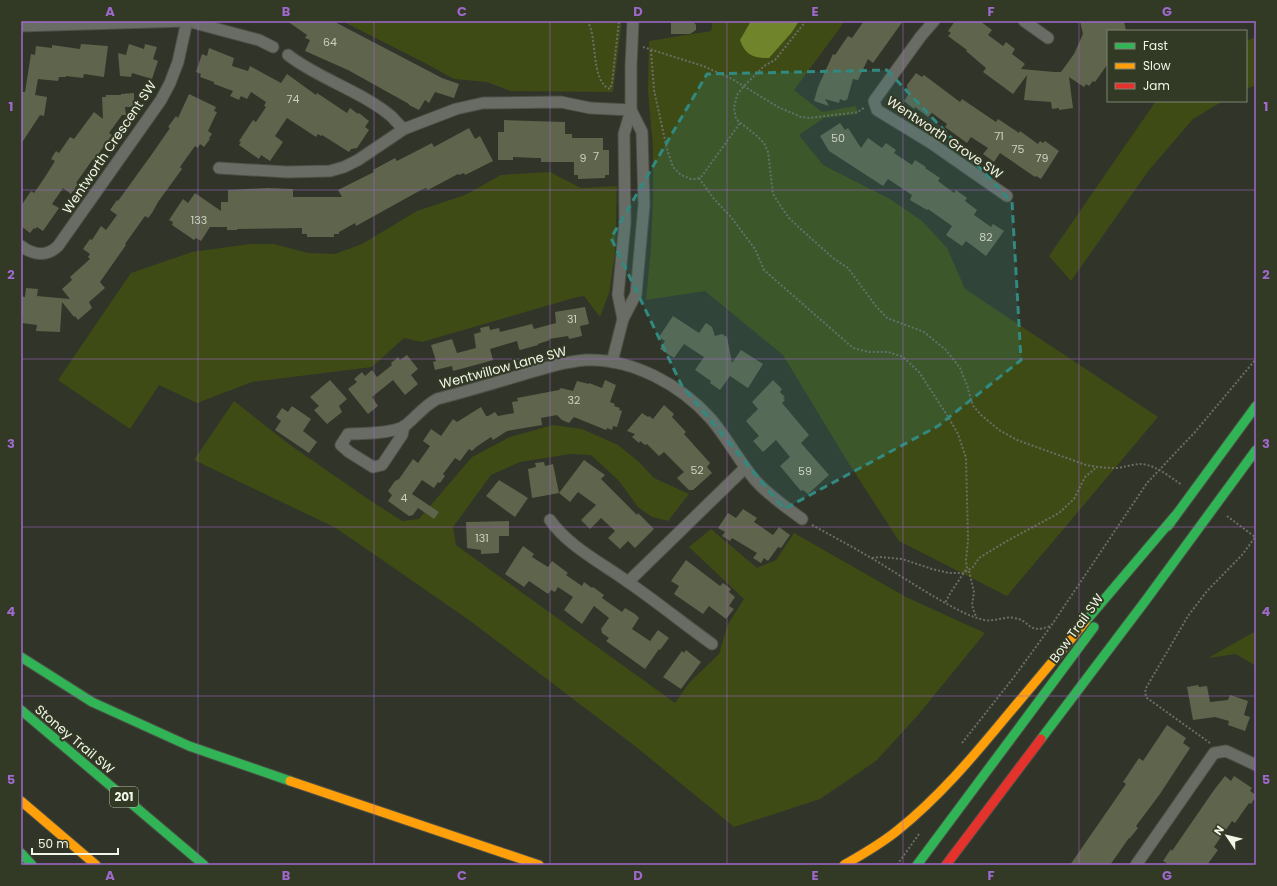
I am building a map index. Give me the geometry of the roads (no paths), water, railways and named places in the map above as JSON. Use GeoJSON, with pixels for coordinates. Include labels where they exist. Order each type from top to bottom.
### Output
{"type":"FeatureCollection","features":[{"type":"Feature","properties":{"kind":"main road","name":"Bow Trail SW"},"geometry":{"type":"LineString","coordinates":[[916,865],[1256,406]]}},
{"type":"Feature","properties":{"kind":"main road"},"geometry":{"type":"LineString","coordinates":[[946,865],[1146,600],[1256,450]]}},
{"type":"Feature","properties":{"kind":"main road"},"geometry":{"type":"LineString","coordinates":[[844,865],[860,857],[882,842],[909,820],[963,768],[1175,516]]}},
{"type":"Feature","properties":{"kind":"main road"},"geometry":{"type":"LineString","coordinates":[[21,657],[92,702],[189,746],[539,865]]}},
{"type":"Feature","properties":{"kind":"main road","name":"Stoney Trail SW"},"geometry":{"type":"LineString","coordinates":[[21,710],[204,865]]}},
{"type":"Feature","properties":{"kind":"main road"},"geometry":{"type":"LineString","coordinates":[[21,801],[96,865]]}},
{"type":"Feature","properties":{"kind":"main road"},"geometry":{"type":"LineString","coordinates":[[21,853],[32,865]]}},
{"type":"Feature","properties":{"kind":"street"},"geometry":{"type":"LineString","coordinates":[[21,26],[186,21],[259,40],[273,46]]}},
{"type":"Feature","properties":{"kind":"street","name":"Wentworth Crescent SW"},"geometry":{"type":"LineString","coordinates":[[21,246],[31,253],[49,252],[58,246],[161,100],[170,83],[178,62],[186,21]]}},
{"type":"Feature","properties":{"kind":"street"},"geometry":{"type":"LineString","coordinates":[[623,319],[618,295],[625,223],[624,134],[631,110],[631,66],[634,21]]}},
{"type":"Feature","properties":{"kind":"street","name":"Wentworth Grove SW"},"geometry":{"type":"LineString","coordinates":[[934,21],[921,36],[874,101],[877,110],[931,143],[1007,196]]}},
{"type":"Feature","properties":{"kind":"street"},"geometry":{"type":"LineString","coordinates":[[1024,21],[1048,38]]}},
{"type":"Feature","properties":{"kind":"street"},"geometry":{"type":"LineString","coordinates":[[288,55],[300,65],[373,104],[391,116],[404,129]]}},
{"type":"Feature","properties":{"kind":"street"},"geometry":{"type":"LineString","coordinates":[[219,168],[287,172],[330,171],[344,167],[358,160],[404,129],[456,109],[483,103],[561,102],[590,108],[631,110]]}},
{"type":"Feature","properties":{"kind":"street"},"geometry":{"type":"LineString","coordinates":[[612,362],[623,319],[636,294],[644,205],[642,132],[631,110]]}},
{"type":"Feature","properties":{"kind":"street","name":"Wentwillow Lane SW"},"geometry":{"type":"LineString","coordinates":[[404,426],[402,436],[382,465],[373,467],[341,445],[348,434],[378,433],[404,426],[423,408],[437,399],[564,363],[587,360],[612,362],[640,369],[668,383],[687,397],[710,418],[726,438],[745,468],[769,494],[802,519]]}},
{"type":"Feature","properties":{"kind":"street"},"geometry":{"type":"LineString","coordinates":[[628,582],[745,468]]}},
{"type":"Feature","properties":{"kind":"street"},"geometry":{"type":"LineString","coordinates":[[550,520],[558,530],[584,552],[628,582],[712,644]]}},
{"type":"Feature","properties":{"kind":"street"},"geometry":{"type":"LineString","coordinates":[[1136,865],[1214,753],[1226,751],[1256,765]]}}]}
